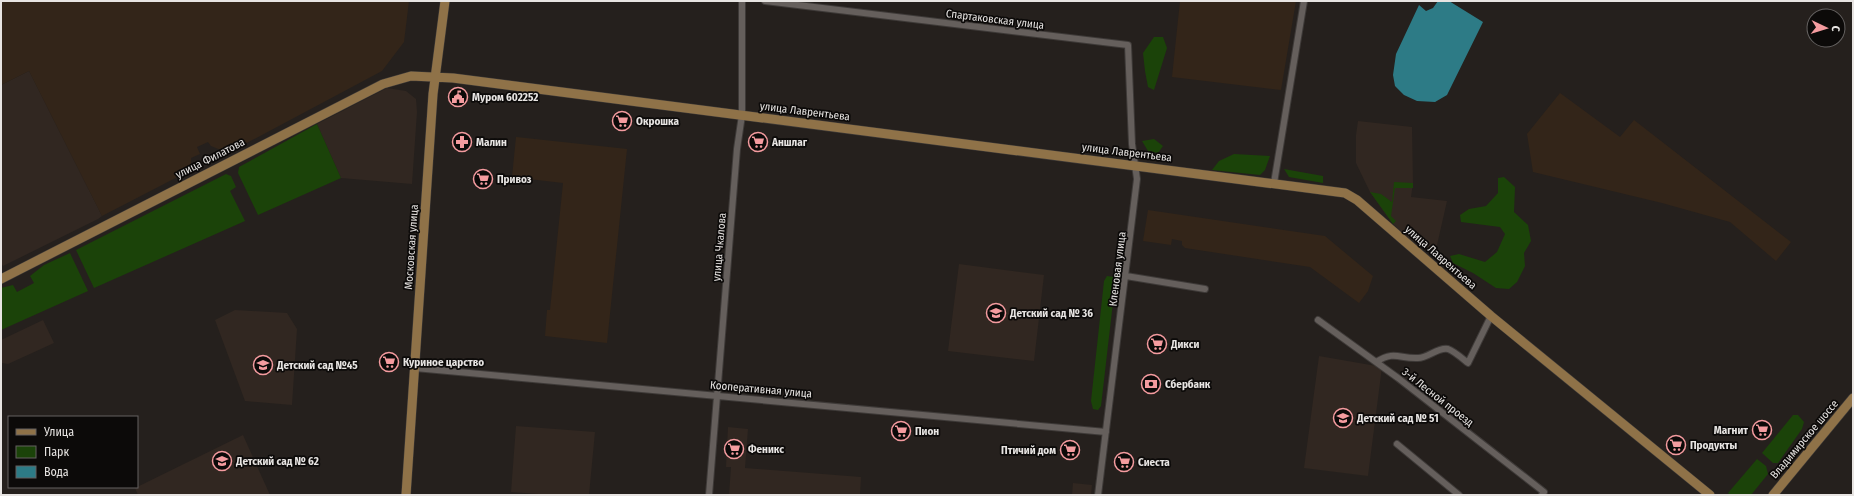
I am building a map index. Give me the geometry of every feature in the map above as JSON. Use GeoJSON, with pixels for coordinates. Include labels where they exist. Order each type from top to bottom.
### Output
{"type":"FeatureCollection","features":[{"type":"Feature","properties":{"kind":"street","name":"Московская улица"},"geometry":{"type":"LineString","coordinates":[[406,495],[435,76],[445,1]]}},
{"type":"Feature","properties":{"kind":"street","name":"улица Чкалова"},"geometry":{"type":"LineString","coordinates":[[709,495],[739,128],[742,115],[742,1]]}},
{"type":"Feature","properties":{"kind":"street","name":"Спартаковская улица"},"geometry":{"type":"LineString","coordinates":[[765,1],[1128,45]]}},
{"type":"Feature","properties":{"kind":"street"},"geometry":{"type":"LineString","coordinates":[[1274,183],[1304,1]]}},
{"type":"Feature","properties":{"kind":"street","name":"Кленовая улица"},"geometry":{"type":"LineString","coordinates":[[1098,495],[1137,178],[1132,144],[1128,45]]}},
{"type":"Feature","properties":{"kind":"street","name":"улица Филатова"},"geometry":{"type":"LineString","coordinates":[[1,279],[383,84],[411,76],[435,76]]}},
{"type":"Feature","properties":{"kind":"street","name":"улица Лаврентьева"},"geometry":{"type":"LineString","coordinates":[[435,76],[1274,183],[1345,194],[1357,200],[1491,316],[1710,495]]}},
{"type":"Feature","properties":{"kind":"street"},"geometry":{"type":"LineString","coordinates":[[1126,276],[1205,288]]}},
{"type":"Feature","properties":{"kind":"street"},"geometry":{"type":"LineString","coordinates":[[1376,362],[1386,356],[1419,358],[1443,349],[1449,349],[1468,363],[1491,316]]}},
{"type":"Feature","properties":{"kind":"street","name":"3-й Лесной проезд"},"geometry":{"type":"LineString","coordinates":[[1318,320],[1376,362],[1543,493]]}},
{"type":"Feature","properties":{"kind":"street","name":"Кооперативная улица"},"geometry":{"type":"LineString","coordinates":[[415,368],[1106,432]]}},
{"type":"Feature","properties":{"kind":"street","name":"Владимирское шоссе"},"geometry":{"type":"LineString","coordinates":[[1773,495],[1853,398]]}},
{"type":"Feature","properties":{"kind":"street"},"geometry":{"type":"LineString","coordinates":[[1397,444],[1459,495]]}},
{"type":"Feature","properties":{"kind":"shaded area"},"geometry":{"type":"Polygon","coordinates":[[[1,1],[409,1],[404,42],[382,71],[228,153],[211,146],[208,142],[197,147],[200,154],[191,158],[191,170],[102,216],[29,71],[1,85],[1,1]]]}},
{"type":"Feature","properties":{"kind":"shaded area"},"geometry":{"type":"Polygon","coordinates":[[[1180,1],[1296,1],[1281,90],[1172,77],[1180,1]]]}},
{"type":"Feature","properties":{"kind":"shaded area"},"geometry":{"type":"Polygon","coordinates":[[[29,71],[102,216],[3,266],[1,263],[1,85],[29,71]]]}},
{"type":"Feature","properties":{"kind":"shaded area"},"geometry":{"type":"Polygon","coordinates":[[[387,88],[406,91],[416,99],[417,112],[412,184],[341,178],[317,124],[387,88]]]}},
{"type":"Feature","properties":{"kind":"shaded area"},"geometry":{"type":"Polygon","coordinates":[[[1560,93],[1620,137],[1634,120],[1791,242],[1776,261],[1730,222],[1662,203],[1533,172],[1527,134],[1560,93]]]}},
{"type":"Feature","properties":{"kind":"shaded area"},"geometry":{"type":"Polygon","coordinates":[[[1358,121],[1412,127],[1413,183],[1411,197],[1447,201],[1435,254],[1408,238],[1393,224],[1370,192],[1356,163],[1356,135],[1358,121]]]}},
{"type":"Feature","properties":{"kind":"shaded area"},"geometry":{"type":"Polygon","coordinates":[[[516,137],[627,149],[607,343],[545,336],[547,310],[550,310],[563,183],[512,177],[516,137]]]}},
{"type":"Feature","properties":{"kind":"shaded area"},"geometry":{"type":"Polygon","coordinates":[[[1148,210],[1325,236],[1373,276],[1368,291],[1359,303],[1310,267],[1185,248],[1182,245],[1182,241],[1172,239],[1171,245],[1143,241],[1148,210]]]}},
{"type":"Feature","properties":{"kind":"shaded area","name":"Детский сад № 36"},"geometry":{"type":"Polygon","coordinates":[[[959,264],[1044,275],[1034,361],[948,351],[959,264]]]}},
{"type":"Feature","properties":{"kind":"shaded area","name":"Детский сад №45"},"geometry":{"type":"Polygon","coordinates":[[[235,310],[287,313],[297,329],[292,405],[245,401],[215,320],[235,310]]]}},
{"type":"Feature","properties":{"kind":"shaded area"},"geometry":{"type":"Polygon","coordinates":[[[43,320],[54,343],[8,364],[2,363],[1,340],[43,320]]]}},
{"type":"Feature","properties":{"kind":"shaded area","name":"Детский сад № 51"},"geometry":{"type":"Polygon","coordinates":[[[1319,356],[1382,367],[1368,476],[1304,468],[1319,356]]]}},
{"type":"Feature","properties":{"kind":"shaded area"},"geometry":{"type":"Polygon","coordinates":[[[516,426],[595,432],[589,495],[551,495],[511,492],[516,426]]]}},
{"type":"Feature","properties":{"kind":"shaded area"},"geometry":{"type":"Polygon","coordinates":[[[728,427],[748,429],[745,468],[861,477],[860,495],[729,495],[731,467],[726,467],[728,427]]]}},
{"type":"Feature","properties":{"kind":"shaded area","name":"Детский сад № 62"},"geometry":{"type":"Polygon","coordinates":[[[243,435],[270,495],[138,495],[135,488],[138,488],[138,487],[243,435]]]}},
{"type":"Feature","properties":{"kind":"shaded area"},"geometry":{"type":"Polygon","coordinates":[[[1073,483],[1092,485],[1091,495],[1072,495],[1073,483]]]}},
{"type":"Feature","properties":{"kind":"green space"},"geometry":{"type":"Polygon","coordinates":[[[1154,37],[1163,37],[1167,48],[1154,90],[1148,87],[1143,53],[1154,37]]]}},
{"type":"Feature","properties":{"kind":"green space"},"geometry":{"type":"Polygon","coordinates":[[[317,124],[341,178],[258,215],[238,173],[239,167],[317,124]]]}},
{"type":"Feature","properties":{"kind":"green space"},"geometry":{"type":"Polygon","coordinates":[[[1154,139],[1163,146],[1158,153],[1148,151],[1142,141],[1154,139]]]}},
{"type":"Feature","properties":{"kind":"green space"},"geometry":{"type":"Polygon","coordinates":[[[1234,154],[1270,156],[1265,170],[1260,175],[1212,170],[1219,161],[1234,154]]]}},
{"type":"Feature","properties":{"kind":"green space"},"geometry":{"type":"Polygon","coordinates":[[[1284,169],[1323,176],[1323,183],[1289,177],[1284,169]]]}},
{"type":"Feature","properties":{"kind":"green space"},"geometry":{"type":"Polygon","coordinates":[[[226,174],[231,176],[236,187],[230,191],[245,221],[94,288],[76,250],[226,174]]]}},
{"type":"Feature","properties":{"kind":"green space"},"geometry":{"type":"Polygon","coordinates":[[[1504,177],[1515,187],[1514,212],[1528,225],[1531,241],[1524,253],[1525,266],[1517,282],[1509,289],[1496,288],[1473,273],[1453,263],[1450,256],[1459,254],[1485,262],[1497,252],[1505,234],[1500,227],[1461,222],[1460,215],[1469,209],[1486,206],[1498,193],[1498,178],[1504,177]]]}},
{"type":"Feature","properties":{"kind":"green space"},"geometry":{"type":"Polygon","coordinates":[[[1394,182],[1413,183],[1413,188],[1395,188],[1391,216],[1396,221],[1393,224],[1370,192],[1381,194],[1392,202],[1394,182]]]}},
{"type":"Feature","properties":{"kind":"green space"},"geometry":{"type":"Polygon","coordinates":[[[70,253],[88,291],[1,330],[1,288],[13,285],[17,292],[34,283],[30,276],[44,265],[70,253]]]}},
{"type":"Feature","properties":{"kind":"green space"},"geometry":{"type":"Polygon","coordinates":[[[1107,276],[1114,277],[1115,285],[1101,406],[1098,410],[1093,409],[1091,401],[1104,281],[1107,276]]]}},
{"type":"Feature","properties":{"kind":"green space"},"geometry":{"type":"Polygon","coordinates":[[[1793,415],[1798,415],[1804,422],[1802,429],[1778,463],[1773,463],[1762,453],[1793,415]]]}},
{"type":"Feature","properties":{"kind":"green space"},"geometry":{"type":"Polygon","coordinates":[[[1757,459],[1766,466],[1768,474],[1751,495],[1730,495],[1728,493],[1757,459]]]}},
{"type":"Feature","properties":{"kind":"water"},"geometry":{"type":"Polygon","coordinates":[[[1438,1],[1449,1],[1483,22],[1447,95],[1435,102],[1417,101],[1404,95],[1395,86],[1393,75],[1396,54],[1419,5],[1426,11],[1433,8],[1438,1]]]}},
{"type":"Feature","properties":{"kind":"place","name":"Муром 602252"},"geometry":{"type":"Point","coordinates":[458,97]}},
{"type":"Feature","properties":{"kind":"place","name":"Окрошка"},"geometry":{"type":"Point","coordinates":[622,121]}},
{"type":"Feature","properties":{"kind":"place","name":"Малин"},"geometry":{"type":"Point","coordinates":[462,142]}},
{"type":"Feature","properties":{"kind":"place","name":"Аншлаг"},"geometry":{"type":"Point","coordinates":[758,142]}},
{"type":"Feature","properties":{"kind":"place","name":"Привоз"},"geometry":{"type":"Point","coordinates":[483,179]}},
{"type":"Feature","properties":{"kind":"place","name":"Детский сад № 36"},"geometry":{"type":"Point","coordinates":[996,313]}},
{"type":"Feature","properties":{"kind":"place","name":"Дикси"},"geometry":{"type":"Point","coordinates":[1157,344]}},
{"type":"Feature","properties":{"kind":"place","name":"Куриное царство"},"geometry":{"type":"Point","coordinates":[389,362]}},
{"type":"Feature","properties":{"kind":"place","name":"Детский сад №45"},"geometry":{"type":"Point","coordinates":[263,365]}},
{"type":"Feature","properties":{"kind":"place","name":"Сбербанк"},"geometry":{"type":"Point","coordinates":[1151,384]}},
{"type":"Feature","properties":{"kind":"place","name":"Детский сад № 51"},"geometry":{"type":"Point","coordinates":[1343,418]}},
{"type":"Feature","properties":{"kind":"place","name":"Магнит"},"geometry":{"type":"Point","coordinates":[1762,430]}},
{"type":"Feature","properties":{"kind":"place","name":"Пион"},"geometry":{"type":"Point","coordinates":[901,431]}},
{"type":"Feature","properties":{"kind":"place","name":"Продукты"},"geometry":{"type":"Point","coordinates":[1676,445]}},
{"type":"Feature","properties":{"kind":"place","name":"Феникс"},"geometry":{"type":"Point","coordinates":[734,449]}},
{"type":"Feature","properties":{"kind":"place","name":"Птичий дом"},"geometry":{"type":"Point","coordinates":[1070,450]}},
{"type":"Feature","properties":{"kind":"place","name":"Детский сад № 62"},"geometry":{"type":"Point","coordinates":[222,461]}},
{"type":"Feature","properties":{"kind":"place","name":"Сиеста"},"geometry":{"type":"Point","coordinates":[1124,462]}}]}
